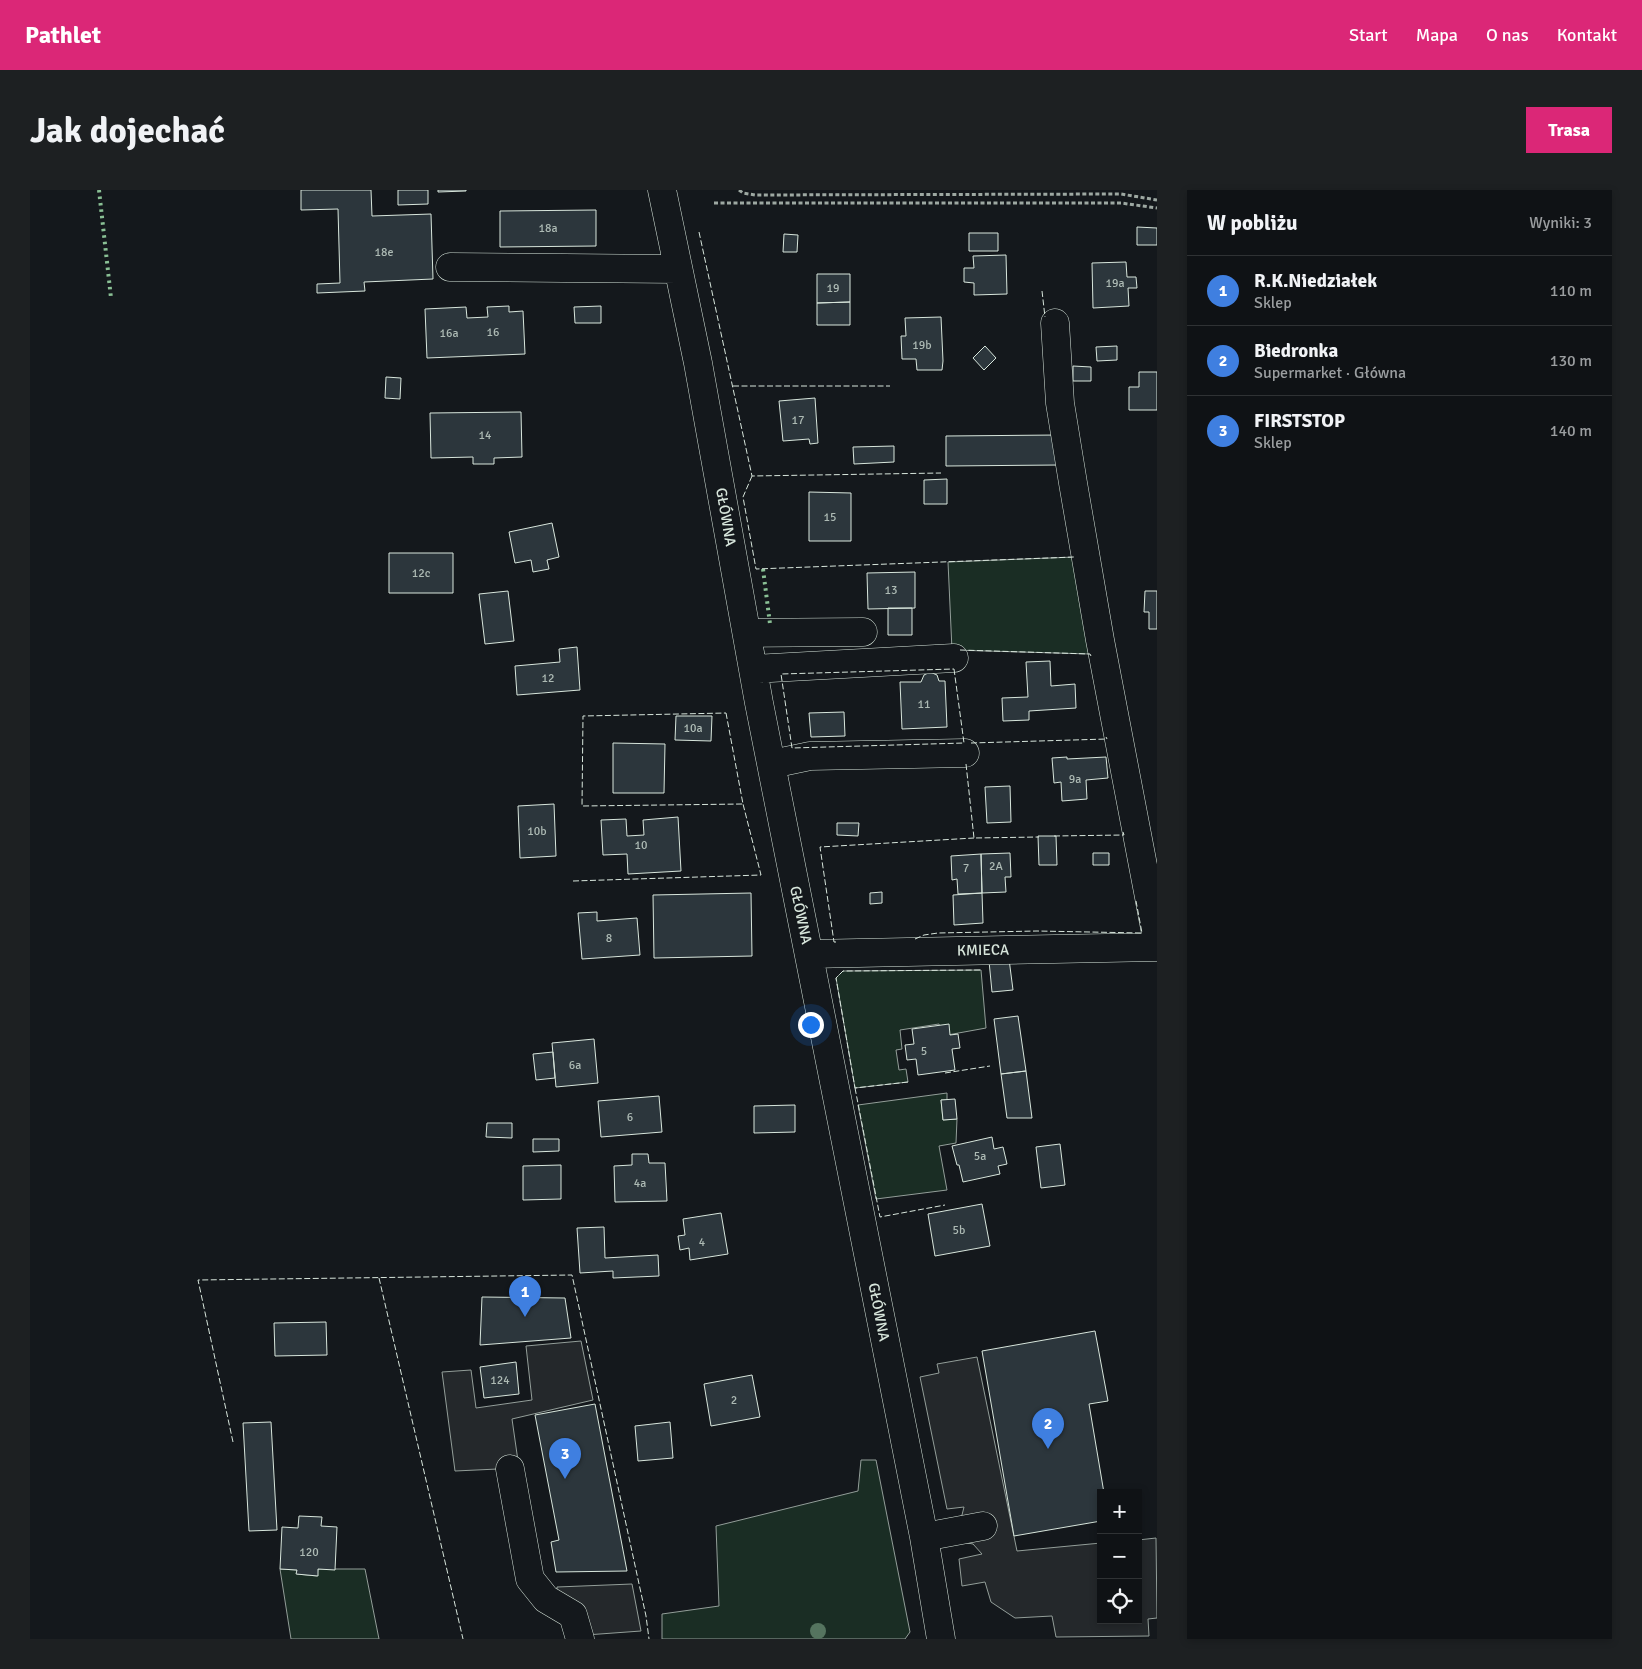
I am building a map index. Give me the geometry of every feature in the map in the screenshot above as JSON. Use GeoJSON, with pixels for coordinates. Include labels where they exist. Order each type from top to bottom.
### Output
{"type":"FeatureCollection","features":[{"type":"Feature","properties":{"kind":"street","name":"GŁÓWNA"},"geometry":{"type":"LineString","coordinates":[[662,190],[698,362],[747,633],[924,1537],[941,1639]]}},
{"type":"Feature","properties":{"kind":"street"},"geometry":{"type":"LineString","coordinates":[[450,267],[678,269]]}},
{"type":"Feature","properties":{"kind":"street"},"geometry":{"type":"LineString","coordinates":[[1054,323],[1060,403],[1073,483],[1102,650],[1157,939]]}},
{"type":"Feature","properties":{"kind":"street"},"geometry":{"type":"LineString","coordinates":[[747,633],[864,632]]}},
{"type":"Feature","properties":{"kind":"street"},"geometry":{"type":"LineString","coordinates":[[754,669],[954,658]]}},
{"type":"Feature","properties":{"kind":"street"},"geometry":{"type":"LineString","coordinates":[[772,764],[810,756],[965,753]]}},
{"type":"Feature","properties":{"kind":"street","name":"KMIECA"},"geometry":{"type":"LineString","coordinates":[[809,954],[1157,947]]}},
{"type":"Feature","properties":{"kind":"street"},"geometry":{"type":"LineString","coordinates":[[510,1468],[530,1579],[546,1599],[573,1615],[580,1639]]}},
{"type":"Feature","properties":{"kind":"street"},"geometry":{"type":"LineString","coordinates":[[924,1537],[983,1526]]}},
{"type":"Feature","properties":{"kind":"path"},"geometry":{"type":"LineString","coordinates":[[739,190],[743,193],[755,194],[1121,194],[1157,200]]}},
{"type":"Feature","properties":{"kind":"path"},"geometry":{"type":"LineString","coordinates":[[714,203],[1122,203],[1157,208]]}},
{"type":"Feature","properties":{"kind":"green space"},"geometry":{"type":"Polygon","coordinates":[[[1075,557],[1090,654],[952,650],[948,562],[1075,557]]]}},
{"type":"Feature","properties":{"kind":"green space"},"geometry":{"type":"Polygon","coordinates":[[[981,970],[986,1028],[942,1036],[939,1024],[900,1030],[902,1049],[896,1050],[899,1070],[906,1069],[908,1082],[855,1088],[836,978],[843,971],[981,970]]]}},
{"type":"Feature","properties":{"kind":"green space"},"geometry":{"type":"Polygon","coordinates":[[[947,1093],[947,1100],[941,1100],[943,1120],[957,1119],[956,1143],[939,1146],[947,1190],[876,1199],[858,1105],[947,1093]]]}},
{"type":"Feature","properties":{"kind":"green space"},"geometry":{"type":"Polygon","coordinates":[[[861,1460],[876,1460],[910,1632],[905,1639],[662,1639],[662,1614],[719,1606],[716,1526],[858,1491],[861,1460]]]}},
{"type":"Feature","properties":{"kind":"green space"},"geometry":{"type":"Polygon","coordinates":[[[280,1569],[297,1570],[297,1574],[317,1576],[318,1569],[365,1569],[379,1639],[291,1639],[280,1569]]]}},
{"type":"Feature","properties":{"kind":"shaded area"},"geometry":{"type":"Polygon","coordinates":[[[581,1341],[593,1400],[512,1419],[519,1468],[455,1471],[442,1372],[471,1370],[476,1408],[532,1400],[526,1346],[581,1341]]]}},
{"type":"Feature","properties":{"kind":"shaded area"},"geometry":{"type":"Polygon","coordinates":[[[977,1357],[1017,1551],[1097,1543],[1097,1624],[1142,1624],[1142,1540],[1156,1538],[1157,1618],[1148,1619],[1149,1636],[1056,1637],[1052,1616],[1015,1618],[991,1602],[985,1582],[962,1586],[959,1559],[982,1554],[973,1544],[962,1542],[955,1521],[962,1515],[964,1507],[947,1509],[920,1377],[939,1373],[937,1364],[977,1357]]]}},
{"type":"Feature","properties":{"kind":"shaded area"},"geometry":{"type":"Polygon","coordinates":[[[632,1584],[641,1631],[586,1635],[557,1598],[557,1587],[632,1584]]]}},
{"type":"Feature","properties":{"kind":"building"},"geometry":{"type":"Polygon","coordinates":[[[301,190],[371,190],[372,216],[431,214],[433,279],[364,282],[365,291],[317,293],[317,284],[340,283],[338,209],[301,210],[301,190]]]}},
{"type":"Feature","properties":{"kind":"building"},"geometry":{"type":"Polygon","coordinates":[[[398,190],[428,190],[428,204],[398,205],[398,190]]]}},
{"type":"Feature","properties":{"kind":"building"},"geometry":{"type":"Polygon","coordinates":[[[438,190],[466,190],[466,191],[438,192],[438,190]]]}},
{"type":"Feature","properties":{"kind":"building"},"geometry":{"type":"Polygon","coordinates":[[[596,210],[596,246],[500,247],[500,211],[596,210]]]}},
{"type":"Feature","properties":{"kind":"building"},"geometry":{"type":"Polygon","coordinates":[[[1137,227],[1157,228],[1157,245],[1137,245],[1137,227]]]}},
{"type":"Feature","properties":{"kind":"building"},"geometry":{"type":"Polygon","coordinates":[[[969,233],[998,233],[998,251],[969,251],[969,233]]]}},
{"type":"Feature","properties":{"kind":"building"},"geometry":{"type":"Polygon","coordinates":[[[784,234],[798,235],[797,252],[783,252],[784,234]]]}},
{"type":"Feature","properties":{"kind":"building"},"geometry":{"type":"Polygon","coordinates":[[[1006,255],[1007,294],[974,295],[974,283],[964,282],[964,268],[974,268],[973,256],[1006,255]]]}},
{"type":"Feature","properties":{"kind":"building"},"geometry":{"type":"Polygon","coordinates":[[[1126,262],[1127,277],[1136,277],[1137,288],[1128,288],[1129,306],[1093,308],[1092,263],[1126,262]]]}},
{"type":"Feature","properties":{"kind":"building"},"geometry":{"type":"Polygon","coordinates":[[[817,274],[850,274],[850,302],[817,303],[817,274]]]}},
{"type":"Feature","properties":{"kind":"building"},"geometry":{"type":"Polygon","coordinates":[[[850,302],[850,325],[817,325],[817,303],[850,302]]]}},
{"type":"Feature","properties":{"kind":"building"},"geometry":{"type":"Polygon","coordinates":[[[509,306],[509,312],[523,311],[525,354],[427,358],[425,309],[466,307],[467,318],[488,317],[487,307],[509,306]]]}},
{"type":"Feature","properties":{"kind":"building"},"geometry":{"type":"Polygon","coordinates":[[[601,306],[601,323],[575,323],[574,307],[601,306]]]}},
{"type":"Feature","properties":{"kind":"building"},"geometry":{"type":"Polygon","coordinates":[[[941,317],[942,370],[917,370],[916,359],[902,359],[901,336],[906,336],[905,318],[941,317]]]}},
{"type":"Feature","properties":{"kind":"building"},"geometry":{"type":"Polygon","coordinates":[[[985,346],[996,358],[984,370],[973,358],[985,346]]]}},
{"type":"Feature","properties":{"kind":"building"},"geometry":{"type":"Polygon","coordinates":[[[1117,346],[1117,360],[1097,361],[1096,347],[1117,346]]]}},
{"type":"Feature","properties":{"kind":"building"},"geometry":{"type":"Polygon","coordinates":[[[1073,366],[1091,367],[1091,381],[1073,381],[1073,366]]]}},
{"type":"Feature","properties":{"kind":"building"},"geometry":{"type":"Polygon","coordinates":[[[1139,372],[1157,372],[1157,410],[1129,410],[1129,387],[1139,387],[1139,372]]]}},
{"type":"Feature","properties":{"kind":"building"},"geometry":{"type":"Polygon","coordinates":[[[386,377],[401,378],[400,399],[385,398],[386,377]]]}},
{"type":"Feature","properties":{"kind":"building"},"geometry":{"type":"Polygon","coordinates":[[[815,398],[818,443],[810,444],[809,439],[783,441],[779,401],[815,398]]]}},
{"type":"Feature","properties":{"kind":"building"},"geometry":{"type":"Polygon","coordinates":[[[521,412],[522,457],[494,458],[494,464],[473,464],[473,457],[431,458],[430,413],[521,412]]]}},
{"type":"Feature","properties":{"kind":"building"},"geometry":{"type":"Polygon","coordinates":[[[1058,435],[1059,465],[946,466],[946,436],[1058,435]]]}},
{"type":"Feature","properties":{"kind":"building"},"geometry":{"type":"Polygon","coordinates":[[[894,446],[894,462],[854,464],[853,447],[894,446]]]}},
{"type":"Feature","properties":{"kind":"building"},"geometry":{"type":"Polygon","coordinates":[[[947,479],[947,504],[924,504],[924,480],[947,479]]]}},
{"type":"Feature","properties":{"kind":"building"},"geometry":{"type":"Polygon","coordinates":[[[809,492],[851,493],[851,541],[809,541],[809,492]]]}},
{"type":"Feature","properties":{"kind":"building"},"geometry":{"type":"Polygon","coordinates":[[[552,523],[559,557],[547,560],[549,569],[533,572],[531,560],[515,563],[509,532],[552,523]]]}},
{"type":"Feature","properties":{"kind":"building"},"geometry":{"type":"Polygon","coordinates":[[[389,553],[453,553],[453,593],[389,593],[389,553]]]}},
{"type":"Feature","properties":{"kind":"building"},"geometry":{"type":"Polygon","coordinates":[[[915,572],[915,608],[868,609],[867,573],[915,572]]]}},
{"type":"Feature","properties":{"kind":"building"},"geometry":{"type":"Polygon","coordinates":[[[508,591],[514,641],[485,644],[479,594],[508,591]]]}},
{"type":"Feature","properties":{"kind":"building"},"geometry":{"type":"Polygon","coordinates":[[[1145,591],[1157,591],[1157,629],[1149,629],[1149,612],[1144,612],[1145,591]]]}},
{"type":"Feature","properties":{"kind":"building"},"geometry":{"type":"Polygon","coordinates":[[[888,608],[912,608],[912,635],[888,635],[888,608]]]}},
{"type":"Feature","properties":{"kind":"building"},"geometry":{"type":"Polygon","coordinates":[[[577,647],[580,690],[517,695],[515,666],[560,662],[559,649],[577,647]]]}},
{"type":"Feature","properties":{"kind":"building"},"geometry":{"type":"Polygon","coordinates":[[[1050,661],[1051,686],[1075,684],[1076,708],[1029,711],[1029,720],[1003,721],[1002,698],[1028,697],[1026,662],[1050,661]]]}},
{"type":"Feature","properties":{"kind":"building"},"geometry":{"type":"Polygon","coordinates":[[[930,672],[937,675],[939,681],[945,681],[947,727],[902,729],[900,682],[921,682],[924,675],[930,672]]]}},
{"type":"Feature","properties":{"kind":"building"},"geometry":{"type":"Polygon","coordinates":[[[844,712],[845,736],[811,737],[809,713],[844,712]]]}},
{"type":"Feature","properties":{"kind":"building"},"geometry":{"type":"Polygon","coordinates":[[[676,716],[712,716],[711,741],[675,740],[676,716]]]}},
{"type":"Feature","properties":{"kind":"building"},"geometry":{"type":"Polygon","coordinates":[[[613,743],[665,744],[664,793],[613,793],[613,743]]]}},
{"type":"Feature","properties":{"kind":"building"},"geometry":{"type":"Polygon","coordinates":[[[1067,757],[1067,759],[1106,757],[1108,778],[1086,780],[1087,799],[1062,801],[1061,782],[1054,783],[1052,758],[1067,757]]]}},
{"type":"Feature","properties":{"kind":"building"},"geometry":{"type":"Polygon","coordinates":[[[1010,786],[1011,822],[987,823],[985,787],[1010,786]]]}},
{"type":"Feature","properties":{"kind":"building"},"geometry":{"type":"Polygon","coordinates":[[[554,804],[556,856],[520,858],[518,806],[554,804]]]}},
{"type":"Feature","properties":{"kind":"building"},"geometry":{"type":"Polygon","coordinates":[[[678,817],[681,871],[628,874],[627,854],[603,855],[601,820],[626,819],[627,836],[644,835],[643,820],[678,817]]]}},
{"type":"Feature","properties":{"kind":"building"},"geometry":{"type":"Polygon","coordinates":[[[837,823],[859,823],[858,836],[837,835],[837,823]]]}},
{"type":"Feature","properties":{"kind":"building"},"geometry":{"type":"Polygon","coordinates":[[[1038,836],[1056,836],[1057,865],[1039,865],[1038,836]]]}},
{"type":"Feature","properties":{"kind":"building"},"geometry":{"type":"Polygon","coordinates":[[[1010,853],[1011,877],[1005,877],[1006,892],[982,893],[981,854],[1010,853]]]}},
{"type":"Feature","properties":{"kind":"building"},"geometry":{"type":"Polygon","coordinates":[[[1093,853],[1109,853],[1109,865],[1093,865],[1093,853]]]}},
{"type":"Feature","properties":{"kind":"building"},"geometry":{"type":"Polygon","coordinates":[[[981,854],[982,893],[958,894],[957,879],[952,880],[951,856],[981,854]]]}},
{"type":"Feature","properties":{"kind":"building"},"geometry":{"type":"Polygon","coordinates":[[[882,892],[882,903],[870,904],[870,893],[882,892]]]}},
{"type":"Feature","properties":{"kind":"building"},"geometry":{"type":"Polygon","coordinates":[[[751,893],[752,956],[654,958],[653,895],[751,893]]]}},
{"type":"Feature","properties":{"kind":"building"},"geometry":{"type":"Polygon","coordinates":[[[982,893],[983,923],[954,925],[953,895],[982,893]]]}},
{"type":"Feature","properties":{"kind":"building"},"geometry":{"type":"Polygon","coordinates":[[[597,912],[597,921],[637,918],[640,955],[582,959],[578,913],[597,912]]]}},
{"type":"Feature","properties":{"kind":"building"},"geometry":{"type":"Polygon","coordinates":[[[1009,959],[1013,990],[992,992],[989,961],[1009,959]]]}},
{"type":"Feature","properties":{"kind":"building"},"geometry":{"type":"Polygon","coordinates":[[[1018,1016],[1026,1071],[1001,1074],[994,1019],[1018,1016]]]}},
{"type":"Feature","properties":{"kind":"building"},"geometry":{"type":"Polygon","coordinates":[[[949,1024],[950,1035],[958,1034],[960,1048],[952,1049],[955,1070],[918,1075],[916,1059],[907,1060],[905,1045],[914,1044],[912,1029],[949,1024]]]}},
{"type":"Feature","properties":{"kind":"building"},"geometry":{"type":"Polygon","coordinates":[[[594,1039],[598,1083],[556,1087],[552,1043],[594,1039]]]}},
{"type":"Feature","properties":{"kind":"building"},"geometry":{"type":"Polygon","coordinates":[[[553,1052],[555,1078],[536,1080],[533,1054],[553,1052]]]}},
{"type":"Feature","properties":{"kind":"building"},"geometry":{"type":"Polygon","coordinates":[[[1026,1071],[1032,1118],[1007,1118],[1001,1074],[1026,1071]]]}},
{"type":"Feature","properties":{"kind":"building"},"geometry":{"type":"Polygon","coordinates":[[[659,1096],[662,1132],[601,1137],[598,1101],[659,1096]]]}},
{"type":"Feature","properties":{"kind":"building"},"geometry":{"type":"Polygon","coordinates":[[[955,1099],[957,1119],[943,1120],[941,1100],[955,1099]]]}},
{"type":"Feature","properties":{"kind":"building"},"geometry":{"type":"Polygon","coordinates":[[[795,1105],[795,1132],[754,1133],[754,1106],[795,1105]]]}},
{"type":"Feature","properties":{"kind":"building"},"geometry":{"type":"Polygon","coordinates":[[[487,1123],[512,1123],[512,1138],[486,1137],[487,1123]]]}},
{"type":"Feature","properties":{"kind":"building"},"geometry":{"type":"Polygon","coordinates":[[[992,1137],[994,1149],[1003,1147],[1007,1164],[998,1166],[1000,1174],[963,1182],[952,1146],[992,1137]]]}},
{"type":"Feature","properties":{"kind":"building"},"geometry":{"type":"Polygon","coordinates":[[[533,1139],[559,1139],[559,1151],[533,1152],[533,1139]]]}},
{"type":"Feature","properties":{"kind":"building"},"geometry":{"type":"Polygon","coordinates":[[[1060,1144],[1065,1185],[1041,1188],[1036,1147],[1060,1144]]]}},
{"type":"Feature","properties":{"kind":"building"},"geometry":{"type":"Polygon","coordinates":[[[632,1154],[648,1154],[649,1163],[665,1163],[667,1201],[615,1202],[614,1166],[632,1165],[632,1154]]]}},
{"type":"Feature","properties":{"kind":"building"},"geometry":{"type":"Polygon","coordinates":[[[561,1165],[561,1199],[523,1200],[523,1166],[561,1165]]]}},
{"type":"Feature","properties":{"kind":"building"},"geometry":{"type":"Polygon","coordinates":[[[982,1204],[990,1246],[935,1256],[928,1214],[982,1204]]]}},
{"type":"Feature","properties":{"kind":"building"},"geometry":{"type":"Polygon","coordinates":[[[721,1213],[728,1254],[690,1260],[689,1248],[680,1250],[678,1236],[685,1235],[683,1219],[721,1213]]]}},
{"type":"Feature","properties":{"kind":"building"},"geometry":{"type":"Polygon","coordinates":[[[604,1227],[605,1258],[658,1255],[659,1276],[613,1278],[613,1271],[580,1273],[577,1228],[604,1227]]]}},
{"type":"Feature","properties":{"kind":"building"},"geometry":{"type":"Polygon","coordinates":[[[482,1297],[565,1298],[571,1338],[480,1345],[482,1297]]]}},
{"type":"Feature","properties":{"kind":"building"},"geometry":{"type":"Polygon","coordinates":[[[326,1322],[327,1355],[275,1356],[274,1323],[326,1322]]]}},
{"type":"Feature","properties":{"kind":"building"},"geometry":{"type":"Polygon","coordinates":[[[1095,1331],[1108,1401],[1089,1404],[1103,1489],[1097,1489],[1097,1522],[1014,1536],[982,1351],[1095,1331]]]}},
{"type":"Feature","properties":{"kind":"building"},"geometry":{"type":"Polygon","coordinates":[[[516,1362],[519,1394],[484,1398],[480,1367],[516,1362]]]}},
{"type":"Feature","properties":{"kind":"building"},"geometry":{"type":"Polygon","coordinates":[[[752,1375],[760,1417],[711,1426],[704,1384],[752,1375]]]}},
{"type":"Feature","properties":{"kind":"building"},"geometry":{"type":"Polygon","coordinates":[[[595,1404],[627,1571],[556,1572],[551,1542],[559,1540],[535,1415],[595,1404]]]}},
{"type":"Feature","properties":{"kind":"building"},"geometry":{"type":"Polygon","coordinates":[[[271,1422],[277,1530],[249,1531],[243,1423],[271,1422]]]}},
{"type":"Feature","properties":{"kind":"building"},"geometry":{"type":"Polygon","coordinates":[[[670,1422],[673,1458],[638,1461],[635,1426],[670,1422]]]}},
{"type":"Feature","properties":{"kind":"building"},"geometry":{"type":"Polygon","coordinates":[[[299,1516],[322,1517],[321,1526],[337,1527],[335,1570],[318,1569],[318,1576],[296,1574],[297,1570],[280,1569],[282,1527],[298,1528],[299,1516]]]}},
{"type":"Feature","properties":{"kind":"hedge"},"geometry":{"type":"LineString","coordinates":[[99,190],[111,298]]}},
{"type":"Feature","properties":{"kind":"hedge"},"geometry":{"type":"LineString","coordinates":[[763,569],[770,624]]}},
{"type":"Feature","properties":{"kind":"fence"},"geometry":{"type":"LineString","coordinates":[[699,232],[752,476],[941,473]]}},
{"type":"Feature","properties":{"kind":"fence"},"geometry":{"type":"LineString","coordinates":[[1042,291],[1045,317]]}},
{"type":"Feature","properties":{"kind":"fence"},"geometry":{"type":"LineString","coordinates":[[733,386],[890,386]]}},
{"type":"Feature","properties":{"kind":"fence"},"geometry":{"type":"LineString","coordinates":[[752,476],[743,497],[756,569],[1074,557]]}},
{"type":"Feature","properties":{"kind":"fence"},"geometry":{"type":"LineString","coordinates":[[960,650],[1090,654],[1091,656]]}},
{"type":"Feature","properties":{"kind":"fence"},"geometry":{"type":"LineString","coordinates":[[954,669],[964,743],[792,748],[781,674],[954,669]]}},
{"type":"Feature","properties":{"kind":"fence"},"geometry":{"type":"LineString","coordinates":[[726,713],[743,804],[582,806],[583,716],[726,713]]}},
{"type":"Feature","properties":{"kind":"fence"},"geometry":{"type":"LineString","coordinates":[[971,743],[1107,739],[1106,737]]}},
{"type":"Feature","properties":{"kind":"fence"},"geometry":{"type":"LineString","coordinates":[[966,764],[974,838],[1039,837]]}},
{"type":"Feature","properties":{"kind":"fence"},"geometry":{"type":"LineString","coordinates":[[573,881],[761,875],[743,804]]}},
{"type":"Feature","properties":{"kind":"fence"},"geometry":{"type":"LineString","coordinates":[[1054,836],[1124,835],[1123,832]]}},
{"type":"Feature","properties":{"kind":"fence"},"geometry":{"type":"LineString","coordinates":[[836,942],[834,942],[820,847],[974,838]]}},
{"type":"Feature","properties":{"kind":"fence"},"geometry":{"type":"LineString","coordinates":[[915,939],[924,935],[938,933],[1037,931],[1142,933],[1136,901]]}},
{"type":"Feature","properties":{"kind":"fence"},"geometry":{"type":"LineString","coordinates":[[908,1082],[855,1088],[836,978],[843,971],[981,970]]}},
{"type":"Feature","properties":{"kind":"fence"},"geometry":{"type":"LineString","coordinates":[[945,1073],[990,1066]]}},
{"type":"Feature","properties":{"kind":"fence"},"geometry":{"type":"LineString","coordinates":[[855,1088],[880,1217],[945,1205]]}},
{"type":"Feature","properties":{"kind":"fence"},"geometry":{"type":"LineString","coordinates":[[233,1442],[198,1280],[572,1275],[646,1616],[649,1639]]}},
{"type":"Feature","properties":{"kind":"fence"},"geometry":{"type":"LineString","coordinates":[[379,1278],[463,1639]]}},
{"type":"Feature","properties":{"kind":"place","name":"R.K.Niedziałek"},"geometry":{"type":"Point","coordinates":[525,1317]}},
{"type":"Feature","properties":{"kind":"place","name":"Biedronka"},"geometry":{"type":"Point","coordinates":[1048,1449]}},
{"type":"Feature","properties":{"kind":"place","name":"FIRSTSTOP"},"geometry":{"type":"Point","coordinates":[565,1479]}}]}
